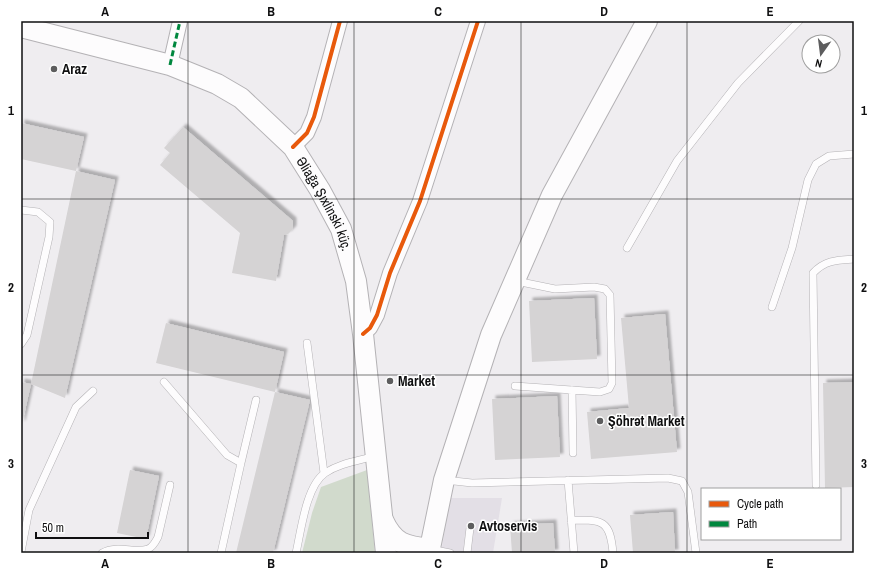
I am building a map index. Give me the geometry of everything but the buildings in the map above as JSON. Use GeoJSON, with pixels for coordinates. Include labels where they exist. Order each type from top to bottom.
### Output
{"type":"FeatureCollection","features":[{"type":"Feature","properties":{"kind":"main road"},"geometry":{"type":"LineString","coordinates":[[381,516],[390,534],[399,542],[429,551],[444,480],[491,335],[552,195],[647,21]]}},
{"type":"Feature","properties":{"kind":"main road","name":"Əliağa Şıxlinski küç."},"geometry":{"type":"LineString","coordinates":[[21,27],[170,65],[217,84],[241,98],[292,147],[320,190],[341,229],[356,281],[386,553]]}},
{"type":"Feature","properties":{"kind":"street"},"geometry":{"type":"LineString","coordinates":[[170,65],[180,21]]}},
{"type":"Feature","properties":{"kind":"street"},"geometry":{"type":"LineString","coordinates":[[292,147],[307,133],[314,117],[340,21]]}},
{"type":"Feature","properties":{"kind":"street"},"geometry":{"type":"LineString","coordinates":[[363,334],[370,328],[377,315],[390,273],[420,201],[478,21]]}},
{"type":"Feature","properties":{"kind":"lane"},"geometry":{"type":"LineString","coordinates":[[627,248],[677,161],[738,83],[799,21]]}},
{"type":"Feature","properties":{"kind":"lane"},"geometry":{"type":"LineString","coordinates":[[772,307],[792,248],[808,180],[816,164],[829,156],[854,154]]}},
{"type":"Feature","properties":{"kind":"lane"},"geometry":{"type":"LineString","coordinates":[[21,210],[38,212],[50,222],[49,237],[27,335],[21,344]]}},
{"type":"Feature","properties":{"kind":"lane"},"geometry":{"type":"LineString","coordinates":[[816,485],[813,273],[820,264],[832,260],[854,259]]}},
{"type":"Feature","properties":{"kind":"lane"},"geometry":{"type":"LineString","coordinates":[[514,280],[555,289],[594,287],[605,289],[610,295],[612,383],[609,389],[600,392],[515,386]]}},
{"type":"Feature","properties":{"kind":"lane"},"geometry":{"type":"LineString","coordinates":[[307,343],[324,473]]}},
{"type":"Feature","properties":{"kind":"lane"},"geometry":{"type":"LineString","coordinates":[[164,382],[226,455],[241,463]]}},
{"type":"Feature","properties":{"kind":"lane"},"geometry":{"type":"LineString","coordinates":[[572,390],[573,453]]}},
{"type":"Feature","properties":{"kind":"lane"},"geometry":{"type":"LineString","coordinates":[[21,552],[29,510],[76,407],[93,391]]}},
{"type":"Feature","properties":{"kind":"lane"},"geometry":{"type":"LineString","coordinates":[[221,553],[256,400]]}},
{"type":"Feature","properties":{"kind":"lane"},"geometry":{"type":"LineString","coordinates":[[296,553],[309,498],[315,483],[324,473],[339,466],[375,456]]}},
{"type":"Feature","properties":{"kind":"lane"},"geometry":{"type":"LineString","coordinates":[[444,480],[472,483],[668,478],[682,481],[688,492],[696,553]]}},
{"type":"Feature","properties":{"kind":"lane"},"geometry":{"type":"LineString","coordinates":[[568,480],[574,553]]}},
{"type":"Feature","properties":{"kind":"lane"},"geometry":{"type":"LineString","coordinates":[[102,553],[114,549],[148,549],[154,544],[158,537],[170,484]]}},
{"type":"Feature","properties":{"kind":"lane"},"geometry":{"type":"LineString","coordinates":[[571,520],[597,520],[608,529],[614,553]]}},
{"type":"Feature","properties":{"kind":"lane"},"geometry":{"type":"LineString","coordinates":[[466,553],[470,528]]}},
{"type":"Feature","properties":{"kind":"lane"},"geometry":{"type":"LineString","coordinates":[[429,551],[450,553]]}},
{"type":"Feature","properties":{"kind":"shaded area","name":"Avtoservis"},"geometry":{"type":"Polygon","coordinates":[[[450,498],[502,498],[493,553],[441,553],[450,498]]]}},
{"type":"Feature","properties":{"kind":"green space"},"geometry":{"type":"Polygon","coordinates":[[[367,470],[375,553],[302,553],[312,513],[321,487],[367,470]]]}},
{"type":"Feature","properties":{"kind":"marked path"},"geometry":{"type":"LineString","coordinates":[[170,65],[180,21]]}},
{"type":"Feature","properties":{"kind":"cycle path"},"geometry":{"type":"LineString","coordinates":[[293,147],[307,133],[314,117],[340,21]]}},
{"type":"Feature","properties":{"kind":"cycle path"},"geometry":{"type":"LineString","coordinates":[[363,334],[370,328],[377,315],[390,273],[420,201],[478,21]]}},
{"type":"Feature","properties":{"kind":"place","name":"Araz"},"geometry":{"type":"Point","coordinates":[54,69]}},
{"type":"Feature","properties":{"kind":"place","name":"Market"},"geometry":{"type":"Point","coordinates":[390,381]}},
{"type":"Feature","properties":{"kind":"place","name":"Şöhrət Market"},"geometry":{"type":"Point","coordinates":[600,421]}},
{"type":"Feature","properties":{"kind":"place","name":"Avtoservis"},"geometry":{"type":"Point","coordinates":[471,526]}}]}
